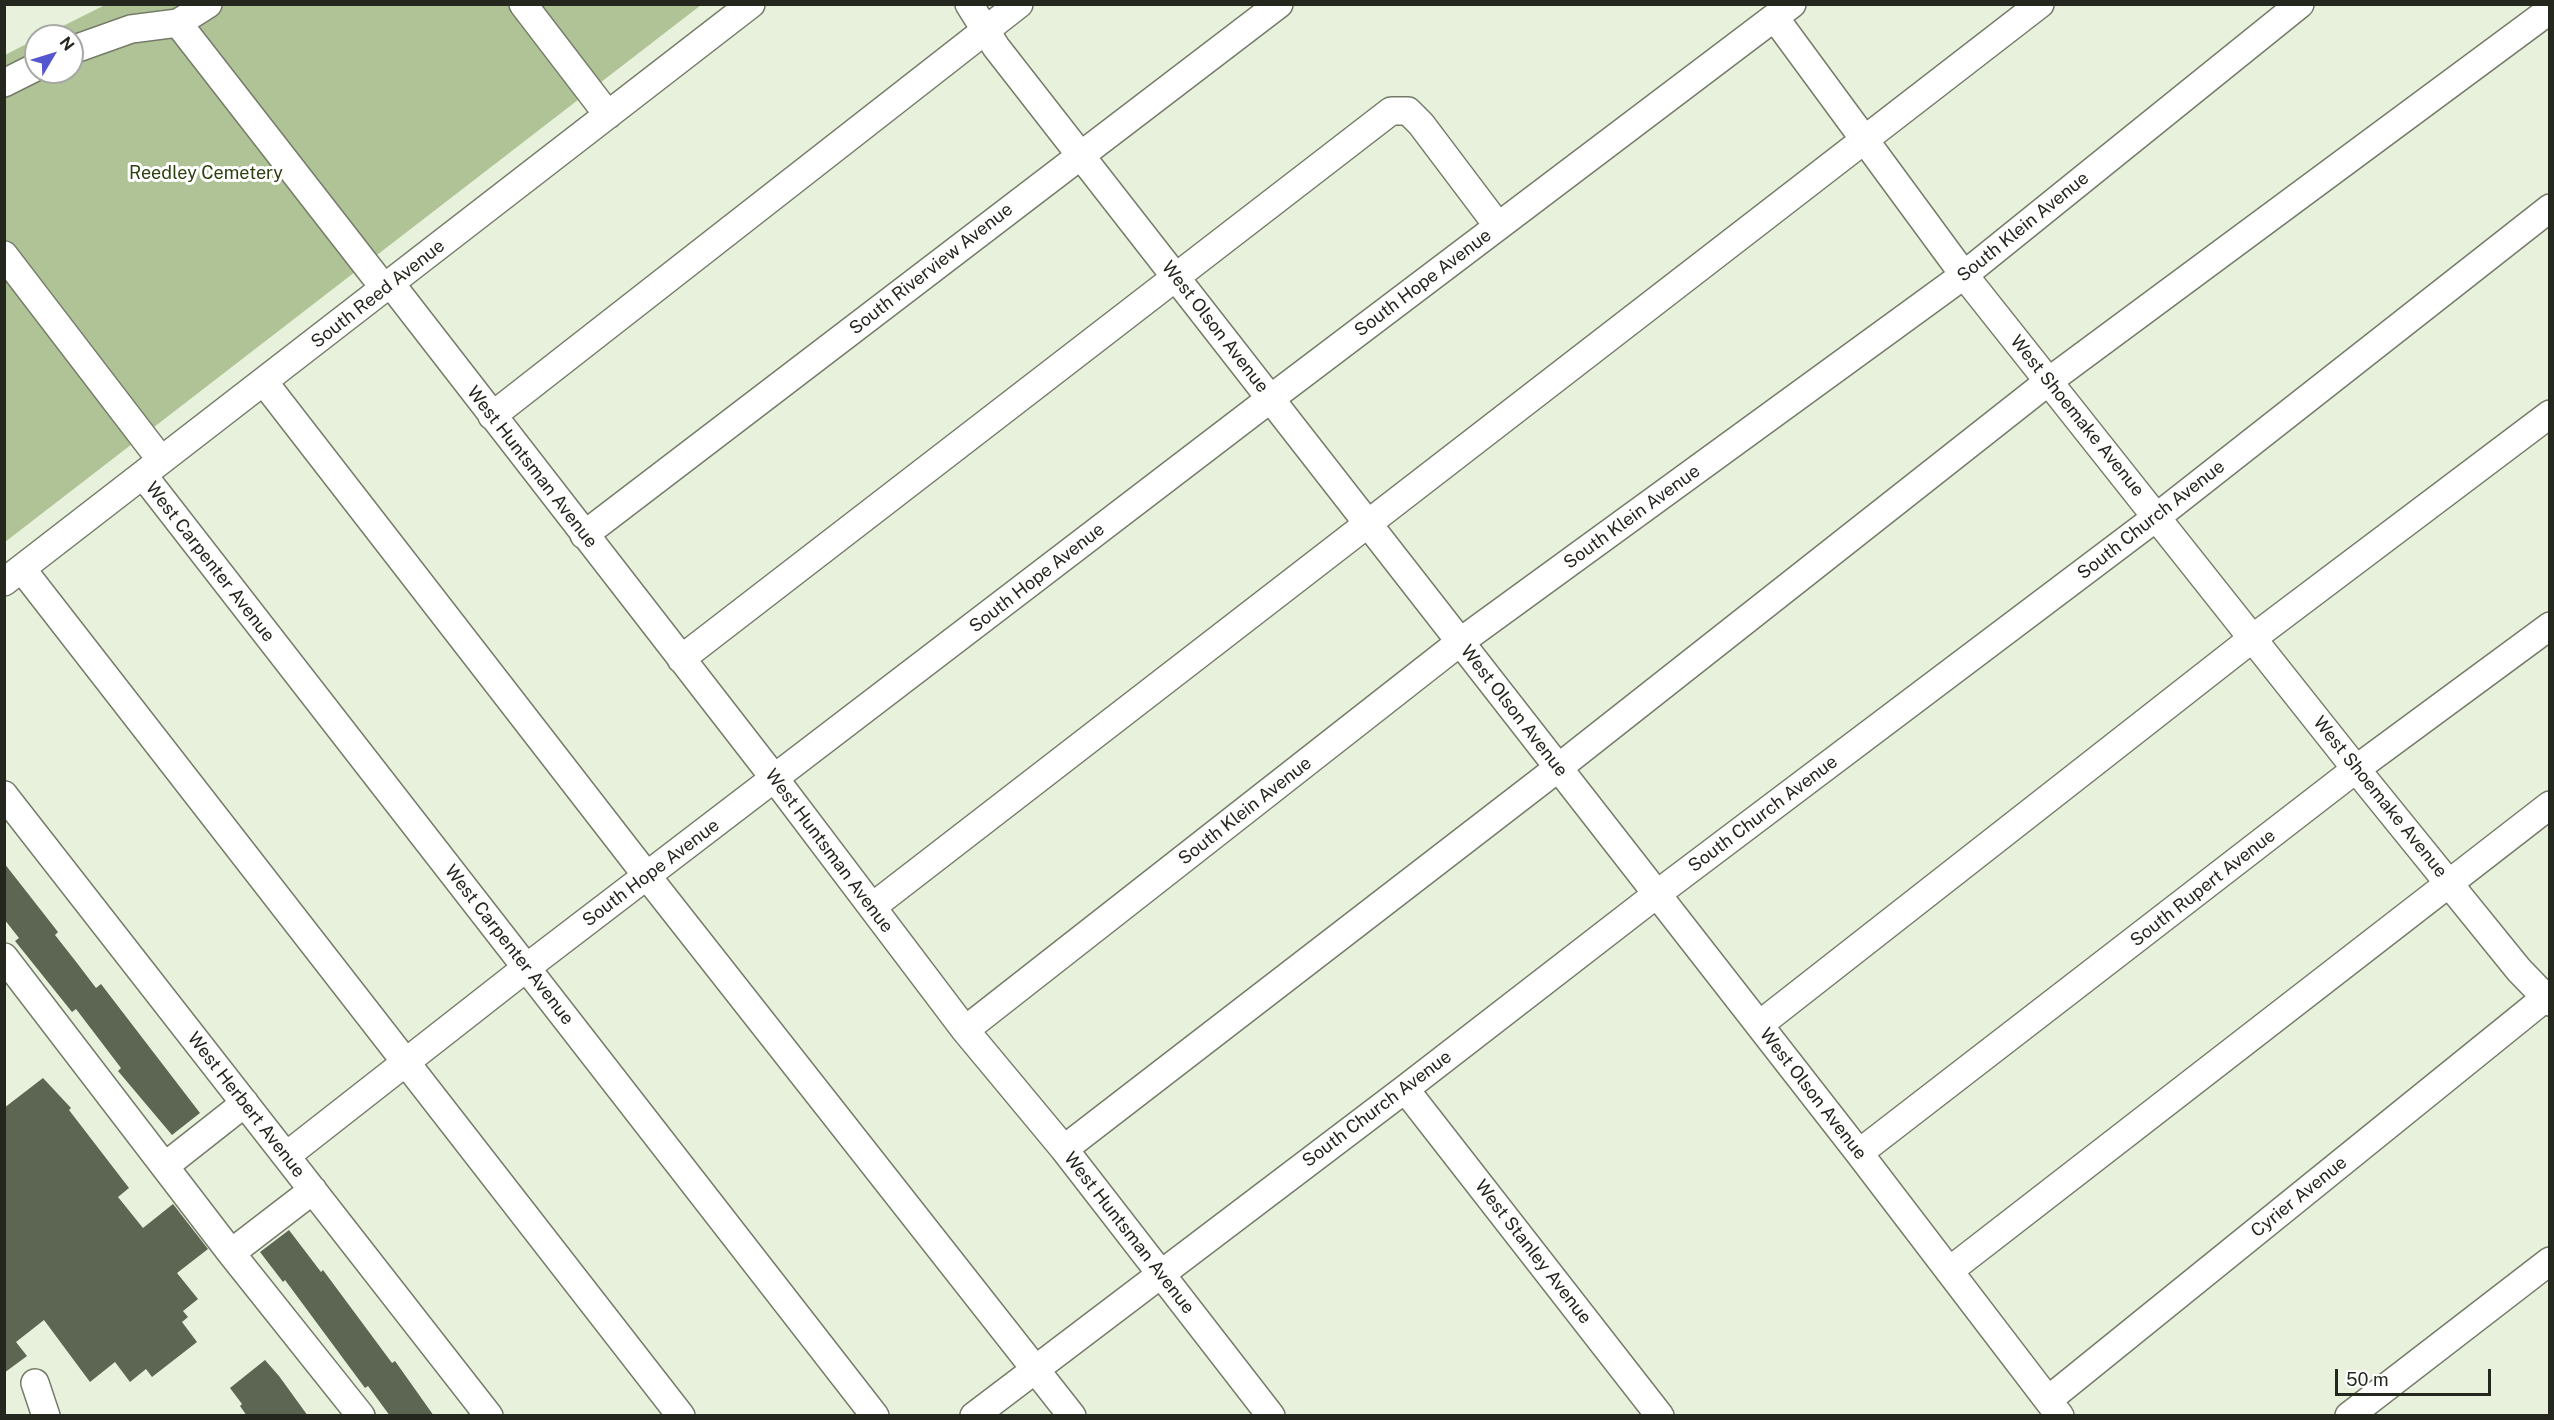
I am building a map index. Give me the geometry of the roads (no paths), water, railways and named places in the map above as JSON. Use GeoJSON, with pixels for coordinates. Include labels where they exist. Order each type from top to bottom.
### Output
{"type":"FeatureCollection","features":[{"type":"Feature","properties":{"kind":"street"},"geometry":{"type":"LineString","coordinates":[[84,46],[131,29],[178,23],[208,4]]}},
{"type":"Feature","properties":{"kind":"street"},"geometry":{"type":"LineString","coordinates":[[523,4],[608,115]]}},
{"type":"Feature","properties":{"kind":"street","name":"South Reed Avenue"},"geometry":{"type":"LineString","coordinates":[[13,576],[751,4]]}},
{"type":"Feature","properties":{"kind":"street","name":"West Olson Avenue"},"geometry":{"type":"LineString","coordinates":[[969,4],[986,30],[1270,399],[1859,1153],[2054,1408]]}},
{"type":"Feature","properties":{"kind":"street"},"geometry":{"type":"LineString","coordinates":[[492,416],[1019,4]]}},
{"type":"Feature","properties":{"kind":"street","name":"South Riverview Avenue"},"geometry":{"type":"LineString","coordinates":[[584,535],[1081,153],[1279,4]]}},
{"type":"Feature","properties":{"kind":"street"},"geometry":{"type":"LineString","coordinates":[[872,907],[2040,4]]}},
{"type":"Feature","properties":{"kind":"street","name":"South Klein Avenue"},"geometry":{"type":"LineString","coordinates":[[965,1030],[1460,642],[1964,275],[2300,4]]}},
{"type":"Feature","properties":{"kind":"street"},"geometry":{"type":"LineString","coordinates":[[1064,1149],[1558,768],[2049,381],[2550,10]]}},
{"type":"Feature","properties":{"kind":"street","name":"West Shoemake Avenue"},"geometry":{"type":"LineString","coordinates":[[1783,11],[1864,140],[1964,275],[2449,884],[2519,970],[2548,997]]}},
{"type":"Feature","properties":{"kind":"street","name":"South Hope Avenue"},"geometry":{"type":"LineString","coordinates":[[286,1156],[526,968],[1270,399],[1783,11]]}},
{"type":"Feature","properties":{"kind":"street","name":"West Huntsman Avenue"},"geometry":{"type":"LineString","coordinates":[[178,23],[492,416],[776,779],[965,1030],[1064,1149],[1271,1416]]}},
{"type":"Feature","properties":{"kind":"street"},"geometry":{"type":"LineString","coordinates":[[4,83],[24,73]]}},
{"type":"Feature","properties":{"kind":"street"},"geometry":{"type":"LineString","coordinates":[[681,659],[1175,275],[1391,111],[1408,111],[1421,124],[1498,226]]}},
{"type":"Feature","properties":{"kind":"street","name":"South Church Avenue"},"geometry":{"type":"LineString","coordinates":[[974,1416],[1406,1089],[1657,894],[2158,516],[2550,208]]}},
{"type":"Feature","properties":{"kind":"street","name":"West Carpenter Avenue"},"geometry":{"type":"LineString","coordinates":[[4,255],[152,468],[526,968],[875,1416]]}},
{"type":"Feature","properties":{"kind":"street"},"geometry":{"type":"LineString","coordinates":[[264,382],[647,876],[1072,1416]]}},
{"type":"Feature","properties":{"kind":"street"},"geometry":{"type":"LineString","coordinates":[[1759,1025],[2253,638],[2550,414]]}},
{"type":"Feature","properties":{"kind":"street"},"geometry":{"type":"LineString","coordinates":[[13,576],[406,1064],[681,1416]]}},
{"type":"Feature","properties":{"kind":"street","name":"South Rupert Avenue"},"geometry":{"type":"LineString","coordinates":[[1859,1153],[2356,769],[2550,626]]}},
{"type":"Feature","properties":{"kind":"street","name":"West Herbert Avenue"},"geometry":{"type":"LineString","coordinates":[[4,795],[489,1416]]}},
{"type":"Feature","properties":{"kind":"street"},"geometry":{"type":"LineString","coordinates":[[1949,1270],[2550,806]]}},
{"type":"Feature","properties":{"kind":"street"},"geometry":{"type":"LineString","coordinates":[[5,959],[231,1253],[361,1416]]}},
{"type":"Feature","properties":{"kind":"street","name":"Cyrier Avenue"},"geometry":{"type":"LineString","coordinates":[[2054,1408],[2548,997]]}},
{"type":"Feature","properties":{"kind":"street","name":"West Stanley Avenue"},"geometry":{"type":"LineString","coordinates":[[1406,1089],[1660,1416]]}},
{"type":"Feature","properties":{"kind":"street"},"geometry":{"type":"LineString","coordinates":[[165,1166],[245,1103]]}},
{"type":"Feature","properties":{"kind":"street"},"geometry":{"type":"LineString","coordinates":[[231,1253],[313,1190]]}},
{"type":"Feature","properties":{"kind":"street"},"geometry":{"type":"LineString","coordinates":[[2349,1416],[2550,1261]]}},
{"type":"Feature","properties":{"kind":"street"},"geometry":{"type":"LineString","coordinates":[[35,1383],[46,1416]]}},
{"type":"Feature","properties":{"kind":"park label","name":"Reedley Cemetery"},"geometry":{"type":"Point","coordinates":[206,173]}}]}
